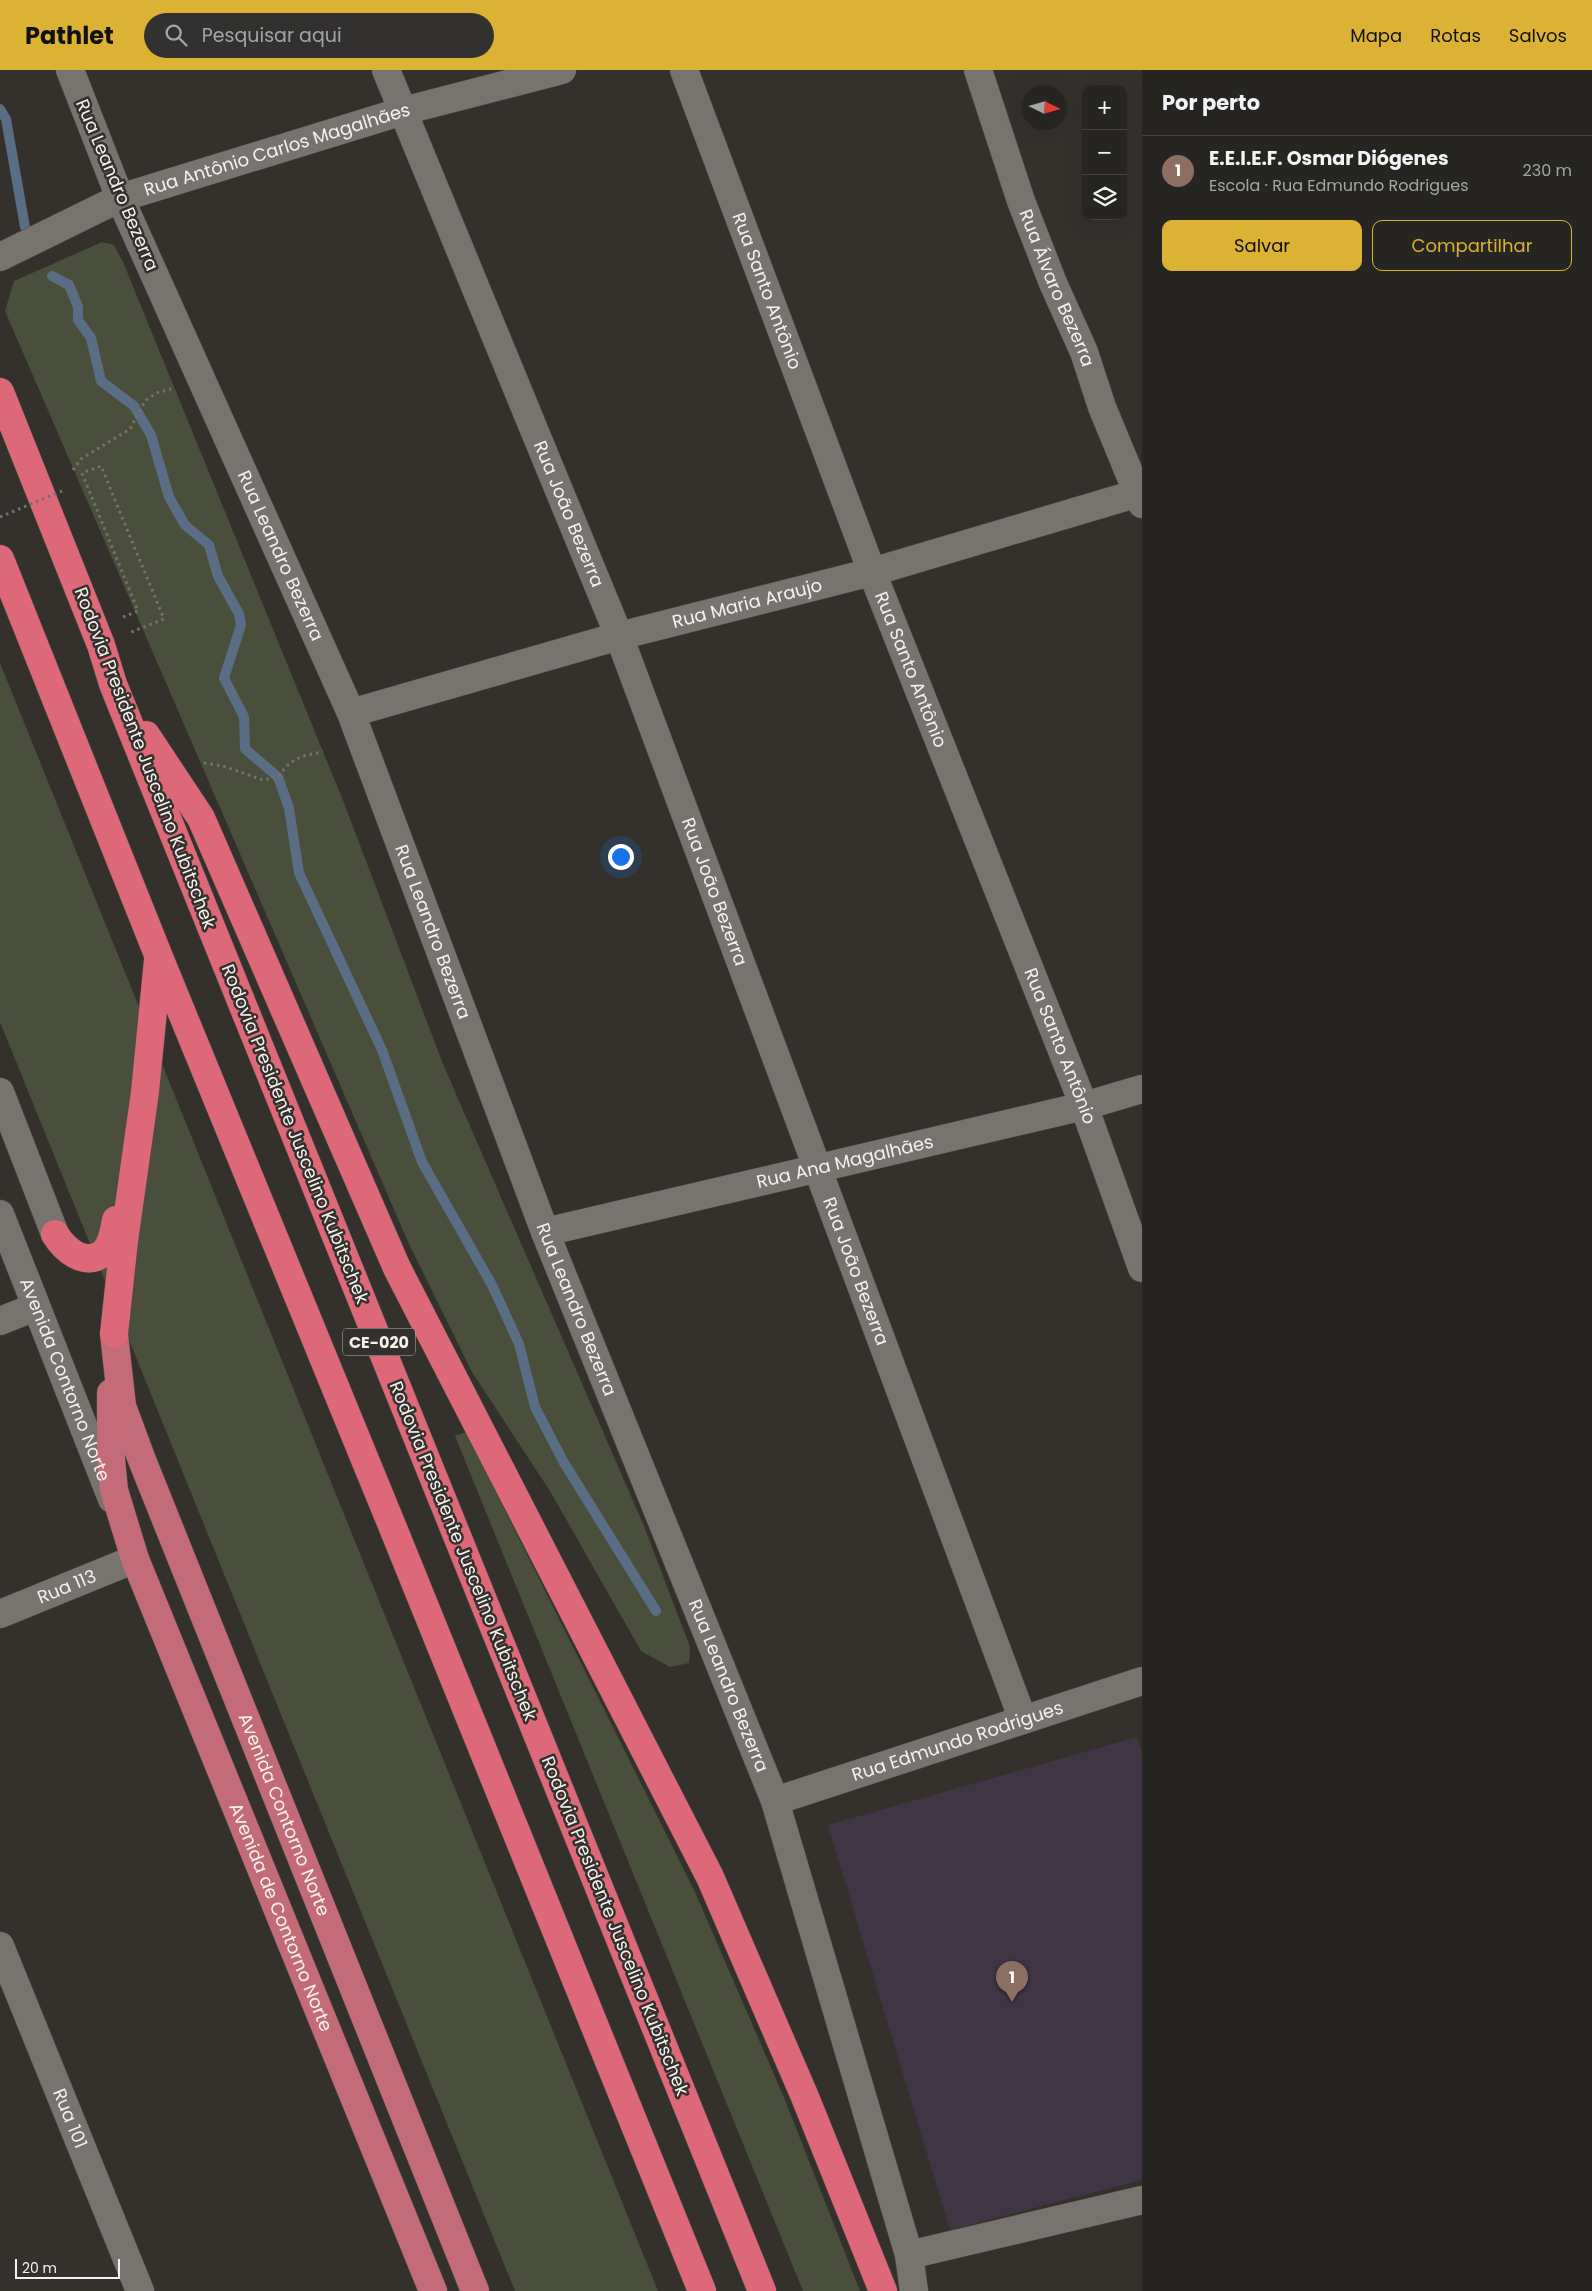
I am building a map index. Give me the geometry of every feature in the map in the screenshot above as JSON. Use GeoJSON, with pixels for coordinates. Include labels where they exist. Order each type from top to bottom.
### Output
{"type":"FeatureCollection","features":[{"type":"Feature","properties":{"kind":"highway","name":"Rodovia Presidente Juscelino Kubitschek"},"geometry":{"type":"LineString","coordinates":[[0,392],[101,645],[113,684],[762,2291]]}},
{"type":"Feature","properties":{"kind":"highway","name":"CE-020"},"geometry":{"type":"LineString","coordinates":[[0,559],[158,956],[391,1523],[702,2291]]}},
{"type":"Feature","properties":{"kind":"highway"},"geometry":{"type":"LineString","coordinates":[[113,684],[200,818],[396,1268],[710,1876],[805,2097],[883,2291]]}},
{"type":"Feature","properties":{"kind":"highway"},"geometry":{"type":"LineString","coordinates":[[114,1334],[124,1241],[145,1092],[158,956]]}},
{"type":"Feature","properties":{"kind":"highway"},"geometry":{"type":"LineString","coordinates":[[55,1234],[62,1245],[83,1258],[95,1257],[104,1252],[112,1238],[145,1092]]}},
{"type":"Feature","properties":{"kind":"main road","name":"Avenida de Contorno Norte"},"geometry":{"type":"LineString","coordinates":[[114,1334],[110,1420],[111,1459],[114,1490],[132,1551],[433,2291]]}},
{"type":"Feature","properties":{"kind":"main road","name":"Avenida Contorno Norte"},"geometry":{"type":"LineString","coordinates":[[114,1334],[122,1406],[142,1460],[475,2291]]}},
{"type":"Feature","properties":{"kind":"street","name":"Rua Leandro Bezerra"},"geometry":{"type":"LineString","coordinates":[[70,70],[120,198],[351,713],[545,1232],[775,1801],[909,2255],[914,2291]]}},
{"type":"Feature","properties":{"kind":"street","name":"Rua João Bezerra"},"geometry":{"type":"LineString","coordinates":[[386,70],[619,636],[1023,1720]]}},
{"type":"Feature","properties":{"kind":"street","name":"Rua Antônio Carlos Magalhães"},"geometry":{"type":"LineString","coordinates":[[0,257],[120,198],[403,111],[562,70]]}},
{"type":"Feature","properties":{"kind":"street","name":"Rua Santo Antônio"},"geometry":{"type":"LineString","coordinates":[[684,70],[872,572],[1084,1106],[1142,1268]]}},
{"type":"Feature","properties":{"kind":"street","name":"Rua Álvaro Bezerra"},"geometry":{"type":"LineString","coordinates":[[978,70],[1021,201],[1053,283],[1084,352],[1102,407],[1141,497]]}},
{"type":"Feature","properties":{"kind":"street","name":"Rua Maria Araujo"},"geometry":{"type":"LineString","coordinates":[[351,713],[619,636],[872,572],[1141,497]]}},
{"type":"Feature","properties":{"kind":"street","name":"Rua Ana Magalhães"},"geometry":{"type":"LineString","coordinates":[[545,1232],[1084,1106],[1142,1089]]}},
{"type":"Feature","properties":{"kind":"street"},"geometry":{"type":"LineString","coordinates":[[0,1092],[55,1234]]}},
{"type":"Feature","properties":{"kind":"street","name":"Avenida Contorno Norte"},"geometry":{"type":"LineString","coordinates":[[0,1214],[132,1551]]}},
{"type":"Feature","properties":{"kind":"street"},"geometry":{"type":"LineString","coordinates":[[0,1321],[35,1307]]}},
{"type":"Feature","properties":{"kind":"street","name":"Rua 113"},"geometry":{"type":"LineString","coordinates":[[0,1614],[132,1551]]}},
{"type":"Feature","properties":{"kind":"street","name":"Rua Edmundo Rodrigues"},"geometry":{"type":"LineString","coordinates":[[775,1801],[1142,1681]]}},
{"type":"Feature","properties":{"kind":"street","name":"Rua 101"},"geometry":{"type":"LineString","coordinates":[[0,1946],[140,2291]]}},
{"type":"Feature","properties":{"kind":"street"},"geometry":{"type":"LineString","coordinates":[[909,2255],[1142,2200]]}},
{"type":"Feature","properties":{"kind":"path"},"geometry":{"type":"LineString","coordinates":[[73,470],[81,459],[130,429],[145,401],[156,393],[174,388]]}},
{"type":"Feature","properties":{"kind":"path"},"geometry":{"type":"LineString","coordinates":[[115,620],[138,611],[82,473],[101,466],[164,619]]}},
{"type":"Feature","properties":{"kind":"path"},"geometry":{"type":"LineString","coordinates":[[0,517],[62,491],[66,500]]}},
{"type":"Feature","properties":{"kind":"path"},"geometry":{"type":"LineString","coordinates":[[198,762],[223,766],[263,780],[278,777],[284,768],[297,757],[323,752]]}},
{"type":"Feature","properties":{"kind":"shaded area"},"geometry":{"type":"Polygon","coordinates":[[[1137,1737],[1142,1753],[1142,2180],[950,2230],[828,1825],[1137,1737]]]}},
{"type":"Feature","properties":{"kind":"green space"},"geometry":{"type":"Polygon","coordinates":[[[102,242],[114,245],[123,262],[344,803],[443,1064],[644,1526],[690,1647],[689,1663],[670,1667],[641,1651],[550,1491],[472,1372],[409,1244],[5,311],[14,281],[102,242]]]}},
{"type":"Feature","properties":{"kind":"green space"},"geometry":{"type":"Polygon","coordinates":[[[0,663],[658,2291],[515,2291],[0,1022],[0,663]]]}},
{"type":"Feature","properties":{"kind":"green space"},"geometry":{"type":"Polygon","coordinates":[[[466,1432],[695,1892],[785,2100],[860,2291],[803,2291],[455,1436],[466,1432]]]}},
{"type":"Feature","properties":{"kind":"waterway"},"geometry":{"type":"LineString","coordinates":[[0,109],[6,119],[25,227]]}},
{"type":"Feature","properties":{"kind":"waterway"},"geometry":{"type":"LineString","coordinates":[[52,276],[69,285],[78,307],[78,320],[91,338],[101,381],[134,406],[151,435],[169,497],[185,525],[209,545],[218,576],[239,614],[241,625],[224,678],[244,717],[245,749],[278,777],[289,808],[299,873],[382,1050],[422,1162],[492,1285],[519,1344],[535,1407],[563,1461],[656,1611]]}},
{"type":"Feature","properties":{"kind":"place","name":"E.E.I.E.F. Osmar Diógenes"},"geometry":{"type":"Point","coordinates":[1012,2002]}}]}
